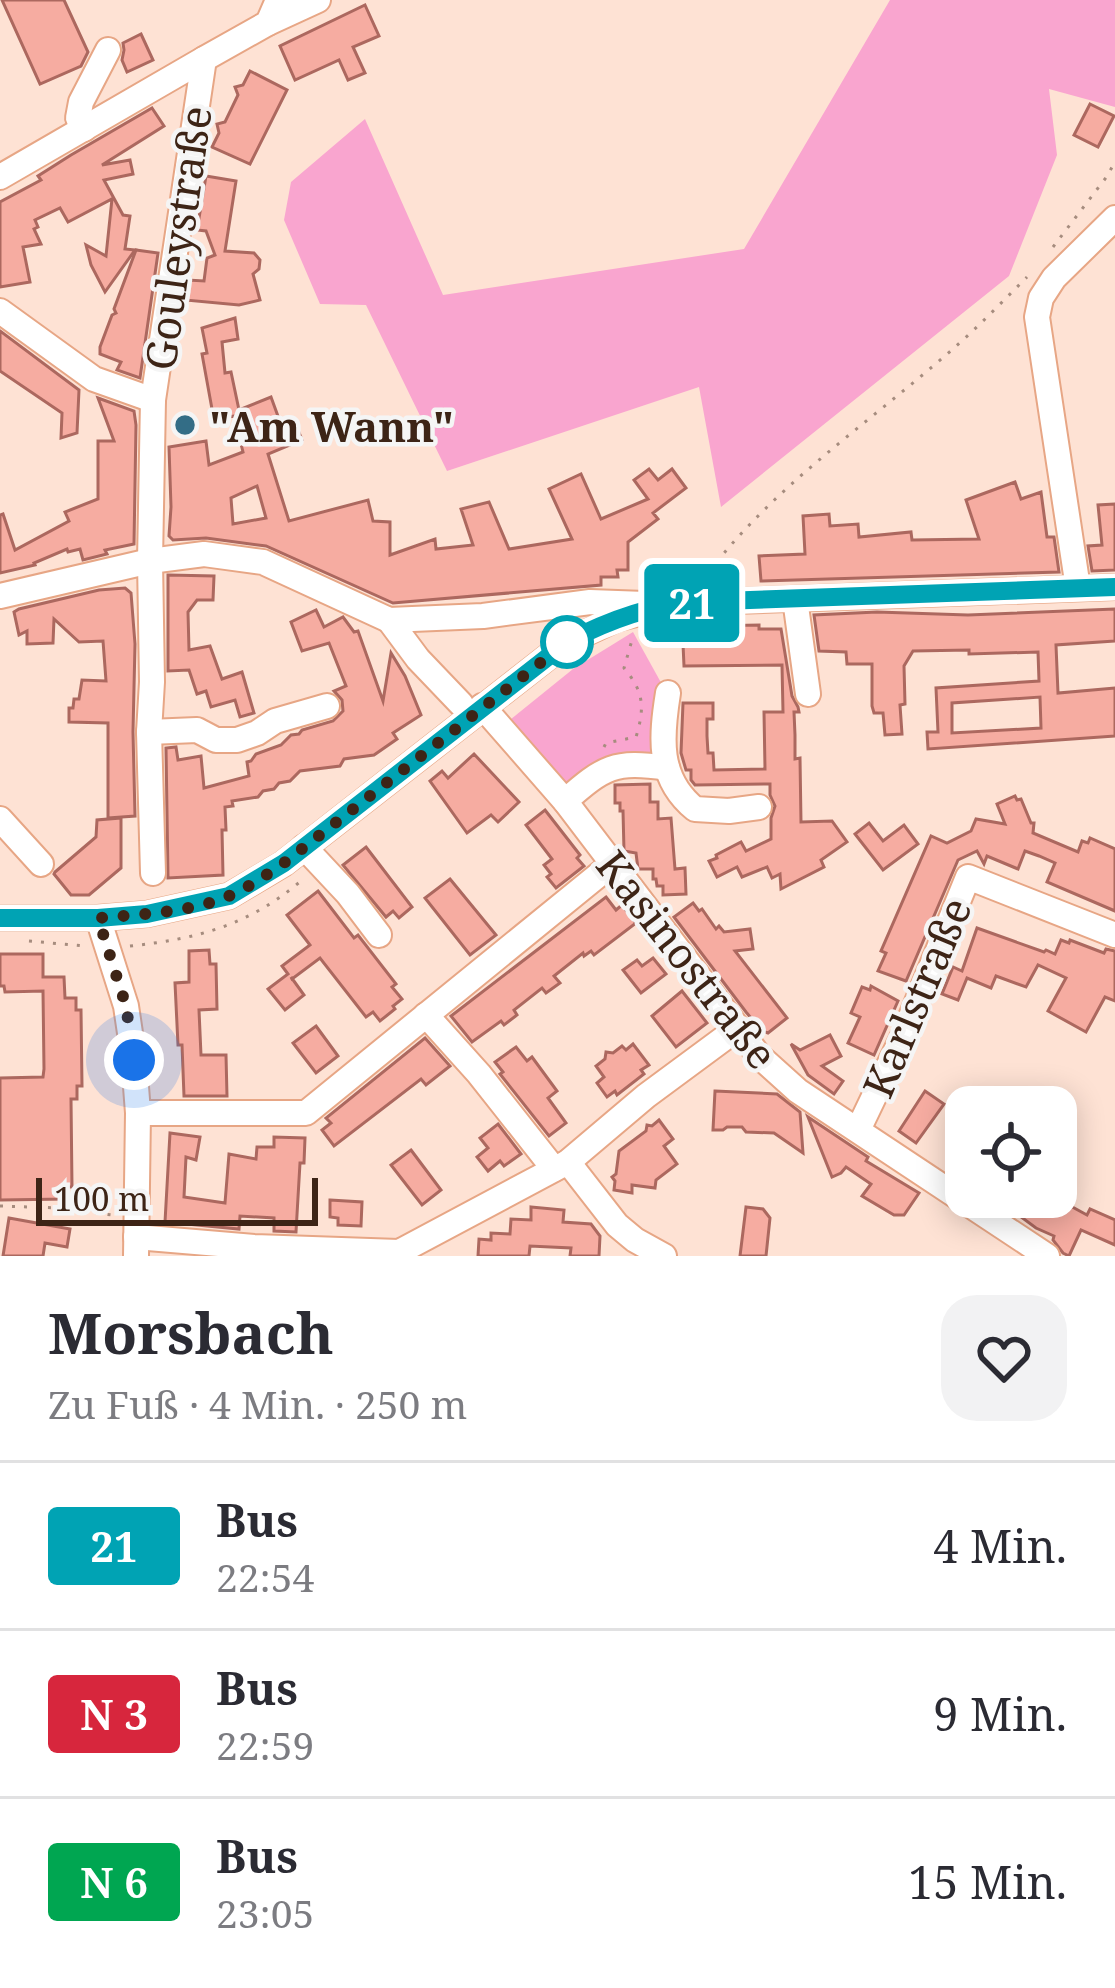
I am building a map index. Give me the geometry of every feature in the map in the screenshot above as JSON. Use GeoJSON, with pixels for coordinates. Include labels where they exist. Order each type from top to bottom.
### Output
{"type":"FeatureCollection","features":[{"type":"Feature","properties":{"kind":"street","name":"Gouleystraße"},"geometry":{"type":"LineString","coordinates":[[153,873],[148,732],[153,400],[204,59],[273,12],[318,0]]}},
{"type":"Feature","properties":{"kind":"street"},"geometry":{"type":"LineString","coordinates":[[84,129],[78,118],[81,102],[108,50]]}},
{"type":"Feature","properties":{"kind":"street"},"geometry":{"type":"LineString","coordinates":[[0,177],[204,59]]}},
{"type":"Feature","properties":{"kind":"street"},"geometry":{"type":"LineString","coordinates":[[1078,588],[1037,317],[1041,298],[1054,278],[1115,218]]}},
{"type":"Feature","properties":{"kind":"street"},"geometry":{"type":"LineString","coordinates":[[0,311],[94,379],[153,400]]}},
{"type":"Feature","properties":{"kind":"street"},"geometry":{"type":"LineString","coordinates":[[0,596],[150,561],[205,554],[263,562],[380,614],[483,616],[590,602],[662,606],[1115,586]]}},
{"type":"Feature","properties":{"kind":"street"},"geometry":{"type":"LineString","coordinates":[[795,598],[808,694]]}},
{"type":"Feature","properties":{"kind":"street"},"geometry":{"type":"LineString","coordinates":[[0,917],[147,914],[229,896],[284,863],[471,705],[567,642],[616,619],[662,606]]}},
{"type":"Feature","properties":{"kind":"street","name":"Kasinostraße"},"geometry":{"type":"LineString","coordinates":[[380,614],[418,659],[565,800],[777,1074],[1030,1252]]}},
{"type":"Feature","properties":{"kind":"street"},"geometry":{"type":"LineString","coordinates":[[668,693],[664,730],[674,788],[695,809],[759,807]]}},
{"type":"Feature","properties":{"kind":"street"},"geometry":{"type":"LineString","coordinates":[[148,732],[197,730],[216,740],[237,740],[275,721],[327,706]]}},
{"type":"Feature","properties":{"kind":"street"},"geometry":{"type":"LineString","coordinates":[[565,800],[601,770],[667,768]]}},
{"type":"Feature","properties":{"kind":"street"},"geometry":{"type":"LineString","coordinates":[[0,818],[40,864]]}},
{"type":"Feature","properties":{"kind":"street"},"geometry":{"type":"LineString","coordinates":[[304,847],[380,935]]}},
{"type":"Feature","properties":{"kind":"street"},"geometry":{"type":"LineString","coordinates":[[139,1113],[305,1113],[612,864]]}},
{"type":"Feature","properties":{"kind":"street","name":"Karlstraße"},"geometry":{"type":"LineString","coordinates":[[858,1130],[904,1034],[968,877],[1115,935]]}},
{"type":"Feature","properties":{"kind":"street"},"geometry":{"type":"LineString","coordinates":[[98,918],[126,1006],[139,1113],[136,1238],[383,1255],[399,1252],[561,1165],[738,1028]]}},
{"type":"Feature","properties":{"kind":"street"},"geometry":{"type":"LineString","coordinates":[[426,1016],[617,1225],[635,1240],[676,1256]]}},
{"type":"Feature","properties":{"kind":"path"},"geometry":{"type":"LineString","coordinates":[[1052,249],[1115,161]]}},
{"type":"Feature","properties":{"kind":"path"},"geometry":{"type":"LineString","coordinates":[[701,583],[730,544],[819,458],[955,347],[1037,267]]}},
{"type":"Feature","properties":{"kind":"path"},"geometry":{"type":"LineString","coordinates":[[601,770],[607,743],[636,737],[641,696],[624,668],[637,627]]}},
{"type":"Feature","properties":{"kind":"path"},"geometry":{"type":"LineString","coordinates":[[53,942],[106,948]]}},
{"type":"Feature","properties":{"kind":"path"},"geometry":{"type":"LineString","coordinates":[[0,1206],[60,1208],[136,1238]]}},
{"type":"Feature","properties":{"kind":"shaded area"},"geometry":{"type":"Polygon","coordinates":[[[890,0],[1115,0],[1115,107],[1049,89],[1057,155],[1009,276],[721,507],[699,387],[447,471],[366,305],[320,304],[284,220],[291,182],[365,119],[443,295],[744,249],[890,0]]]}},
{"type":"Feature","properties":{"kind":"shaded area"},"geometry":{"type":"Polygon","coordinates":[[[633,632],[664,688],[658,760],[563,792],[505,724],[573,669],[633,632]]]}},
{"type":"Feature","properties":{"kind":"building"},"geometry":{"type":"Polygon","coordinates":[[[2,0],[64,0],[88,52],[81,66],[40,84],[2,0]]]}},
{"type":"Feature","properties":{"kind":"building"},"geometry":{"type":"Polygon","coordinates":[[[365,5],[379,36],[353,47],[365,73],[348,80],[339,60],[295,80],[280,46],[365,5]]]}},
{"type":"Feature","properties":{"kind":"building"},"geometry":{"type":"Polygon","coordinates":[[[141,34],[153,60],[127,72],[123,43],[141,34]]]}},
{"type":"Feature","properties":{"kind":"building"},"geometry":{"type":"Polygon","coordinates":[[[250,71],[287,90],[250,164],[212,147],[219,133],[217,124],[225,122],[238,95],[235,87],[243,85],[250,71]]]}},
{"type":"Feature","properties":{"kind":"building"},"geometry":{"type":"Polygon","coordinates":[[[1090,104],[1114,116],[1098,147],[1074,135],[1090,104]]]}},
{"type":"Feature","properties":{"kind":"building"},"geometry":{"type":"Polygon","coordinates":[[[152,108],[164,126],[102,165],[130,160],[133,174],[104,180],[123,215],[130,216],[125,249],[135,250],[105,292],[86,245],[106,256],[112,199],[68,222],[60,208],[35,220],[41,244],[23,247],[30,282],[0,287],[0,202],[152,108]]]}},
{"type":"Feature","properties":{"kind":"building"},"geometry":{"type":"Polygon","coordinates":[[[206,176],[236,181],[225,251],[254,253],[260,260],[253,274],[260,300],[239,305],[185,300],[188,280],[204,281],[207,258],[215,255],[206,231],[197,230],[206,176]]]}},
{"type":"Feature","properties":{"kind":"building"},"geometry":{"type":"Polygon","coordinates":[[[136,250],[158,253],[140,378],[117,370],[121,362],[100,354],[136,250]]]}},
{"type":"Feature","properties":{"kind":"building"},"geometry":{"type":"Polygon","coordinates":[[[235,318],[238,339],[222,342],[225,373],[231,372],[239,410],[271,397],[283,430],[296,425],[302,440],[268,454],[289,521],[368,500],[373,521],[390,522],[390,555],[435,539],[436,549],[473,545],[461,509],[489,502],[509,549],[572,539],[549,489],[581,474],[601,519],[648,499],[634,480],[649,469],[658,480],[672,469],[686,488],[653,513],[658,519],[628,542],[628,570],[617,570],[618,577],[601,577],[601,585],[393,603],[266,546],[206,538],[173,540],[169,536],[169,447],[206,441],[209,465],[243,452],[234,416],[214,420],[202,328],[235,318]],[[257,486],[231,498],[233,524],[266,518],[257,486]]]}},
{"type":"Feature","properties":{"kind":"building"},"geometry":{"type":"Polygon","coordinates":[[[0,331],[79,390],[77,433],[61,438],[62,413],[0,371],[0,331]]]}},
{"type":"Feature","properties":{"kind":"building"},"geometry":{"type":"Polygon","coordinates":[[[98,398],[134,411],[134,544],[83,560],[80,549],[67,549],[35,565],[0,573],[0,515],[15,550],[69,521],[65,512],[98,499],[98,441],[114,441],[98,398]]]}},
{"type":"Feature","properties":{"kind":"building"},"geometry":{"type":"Polygon","coordinates":[[[1015,482],[1021,499],[1041,492],[1047,537],[1054,537],[1059,572],[761,581],[759,556],[805,554],[803,516],[829,514],[830,526],[858,524],[859,537],[911,532],[912,540],[979,539],[966,500],[1015,482]]]}},
{"type":"Feature","properties":{"kind":"building"},"geometry":{"type":"Polygon","coordinates":[[[1115,504],[1115,570],[1092,571],[1088,546],[1102,545],[1098,505],[1115,504]]]}},
{"type":"Feature","properties":{"kind":"building"},"geometry":{"type":"Polygon","coordinates":[[[168,575],[214,576],[213,600],[197,600],[188,612],[189,650],[210,646],[222,679],[242,672],[254,713],[240,717],[235,700],[211,707],[206,691],[197,694],[189,670],[168,671],[168,575]]]}},
{"type":"Feature","properties":{"kind":"building"},"geometry":{"type":"Polygon","coordinates":[[[125,588],[131,593],[135,644],[135,816],[108,818],[108,723],[69,722],[69,708],[79,699],[82,680],[106,681],[103,641],[79,642],[54,619],[53,643],[27,644],[27,631],[19,635],[14,612],[125,588]]]}},
{"type":"Feature","properties":{"kind":"building"},"geometry":{"type":"Polygon","coordinates":[[[1115,609],[1115,641],[1056,645],[1058,693],[1115,688],[1115,736],[928,749],[927,732],[938,732],[936,688],[1039,681],[1038,652],[969,654],[969,650],[913,651],[904,666],[902,734],[885,735],[883,713],[874,713],[872,706],[872,664],[847,664],[846,652],[819,651],[814,615],[1115,609]],[[1040,697],[952,703],[952,733],[1041,728],[1040,697]]]}},
{"type":"Feature","properties":{"kind":"building"},"geometry":{"type":"Polygon","coordinates":[[[316,610],[324,627],[343,617],[358,631],[383,701],[391,653],[421,715],[393,733],[397,739],[374,755],[300,771],[258,797],[232,801],[233,806],[225,807],[226,830],[222,830],[223,875],[168,878],[166,748],[176,747],[178,760],[201,756],[204,788],[249,776],[247,762],[256,754],[302,730],[333,721],[343,711],[342,700],[334,691],[346,686],[329,643],[302,651],[291,622],[316,610]]]}},
{"type":"Feature","properties":{"kind":"building"},"geometry":{"type":"Polygon","coordinates":[[[759,625],[759,629],[781,629],[798,707],[799,712],[794,712],[795,759],[800,758],[801,822],[832,821],[847,842],[821,860],[824,867],[781,889],[780,874],[772,878],[767,867],[742,877],[737,867],[717,877],[709,861],[741,842],[746,851],[771,839],[775,806],[770,784],[695,785],[681,753],[683,703],[713,703],[707,736],[714,770],[765,769],[764,712],[783,712],[782,665],[684,666],[683,644],[687,644],[687,632],[708,631],[708,626],[759,625]]]}},
{"type":"Feature","properties":{"kind":"building"},"geometry":{"type":"Polygon","coordinates":[[[474,754],[519,802],[498,822],[491,815],[467,833],[430,781],[442,771],[448,778],[474,754]]]}},
{"type":"Feature","properties":{"kind":"building"},"geometry":{"type":"Polygon","coordinates":[[[650,784],[650,802],[658,802],[658,819],[671,818],[675,869],[685,868],[686,894],[663,895],[653,869],[638,869],[636,853],[624,851],[623,811],[615,803],[615,785],[650,784]]]}},
{"type":"Feature","properties":{"kind":"building"},"geometry":{"type":"Polygon","coordinates":[[[1015,796],[1034,823],[1033,833],[1078,852],[1082,841],[1088,843],[1090,838],[1115,849],[1115,911],[1047,882],[1055,863],[1039,856],[1025,851],[1018,869],[987,856],[984,864],[977,851],[958,860],[906,981],[878,971],[886,953],[881,951],[931,836],[947,843],[971,831],[976,819],[1005,824],[997,804],[1015,796]]]}},
{"type":"Feature","properties":{"kind":"building"},"geometry":{"type":"Polygon","coordinates":[[[545,810],[584,866],[556,888],[544,865],[552,859],[526,825],[545,810]]]}},
{"type":"Feature","properties":{"kind":"building"},"geometry":{"type":"Polygon","coordinates":[[[121,818],[121,868],[89,895],[71,895],[55,872],[96,837],[97,820],[121,818]]]}},
{"type":"Feature","properties":{"kind":"building"},"geometry":{"type":"Polygon","coordinates":[[[869,823],[883,841],[904,825],[918,844],[883,870],[855,834],[869,823]]]}},
{"type":"Feature","properties":{"kind":"building"},"geometry":{"type":"Polygon","coordinates":[[[366,847],[412,907],[399,918],[393,911],[386,917],[343,865],[366,847]]]}},
{"type":"Feature","properties":{"kind":"building"},"geometry":{"type":"Polygon","coordinates":[[[450,879],[496,935],[470,955],[425,898],[450,879]]]}},
{"type":"Feature","properties":{"kind":"building"},"geometry":{"type":"Polygon","coordinates":[[[318,891],[354,938],[358,935],[402,999],[380,1021],[373,1012],[366,1017],[320,958],[292,979],[304,995],[285,1010],[268,989],[288,974],[282,966],[310,945],[287,915],[318,891]]]}},
{"type":"Feature","properties":{"kind":"building"},"geometry":{"type":"Polygon","coordinates":[[[606,897],[616,910],[622,905],[636,923],[594,955],[583,953],[554,976],[560,983],[546,993],[542,988],[514,1010],[517,1015],[472,1042],[451,1016],[606,897]]]}},
{"type":"Feature","properties":{"kind":"building"},"geometry":{"type":"Polygon","coordinates":[[[693,903],[716,929],[750,929],[753,949],[735,951],[787,1018],[768,1033],[746,1012],[674,917],[693,903]]]}},
{"type":"Feature","properties":{"kind":"building"},"geometry":{"type":"Polygon","coordinates":[[[977,928],[1055,954],[1061,940],[1104,953],[1115,951],[1115,1001],[1105,997],[1086,1032],[1048,1011],[1066,978],[1038,965],[1026,987],[996,976],[991,988],[967,978],[958,1000],[942,994],[953,967],[962,971],[977,928]]]}},
{"type":"Feature","properties":{"kind":"building"},"geometry":{"type":"Polygon","coordinates":[[[209,950],[210,964],[216,964],[217,1009],[199,1010],[201,1055],[226,1055],[227,1096],[184,1096],[175,983],[189,982],[189,951],[209,950]]]}},
{"type":"Feature","properties":{"kind":"building"},"geometry":{"type":"Polygon","coordinates":[[[0,954],[43,954],[43,977],[64,977],[65,998],[76,998],[76,1010],[81,1010],[82,1086],[77,1086],[77,1099],[71,1099],[72,1187],[66,1187],[66,1199],[0,1200],[0,1078],[43,1077],[44,1069],[43,991],[5,992],[0,986],[0,954]]]}},
{"type":"Feature","properties":{"kind":"building"},"geometry":{"type":"Polygon","coordinates":[[[653,958],[666,974],[641,993],[623,970],[637,960],[642,966],[653,958]]]}},
{"type":"Feature","properties":{"kind":"building"},"geometry":{"type":"Polygon","coordinates":[[[871,986],[898,1001],[874,1055],[848,1043],[860,1017],[851,1013],[862,987],[870,990],[871,986]]]}},
{"type":"Feature","properties":{"kind":"building"},"geometry":{"type":"Polygon","coordinates":[[[682,991],[707,1023],[676,1047],[652,1016],[682,991]]]}},
{"type":"Feature","properties":{"kind":"building"},"geometry":{"type":"Polygon","coordinates":[[[316,1026],[338,1056],[316,1073],[293,1043],[316,1026]]]}},
{"type":"Feature","properties":{"kind":"building"},"geometry":{"type":"Polygon","coordinates":[[[830,1035],[841,1056],[822,1066],[843,1081],[834,1094],[808,1075],[791,1044],[800,1050],[830,1035]]]}},
{"type":"Feature","properties":{"kind":"building"},"geometry":{"type":"Polygon","coordinates":[[[425,1038],[450,1066],[426,1085],[421,1079],[334,1146],[322,1130],[331,1123],[326,1118],[425,1038]]]}},
{"type":"Feature","properties":{"kind":"building"},"geometry":{"type":"Polygon","coordinates":[[[633,1044],[649,1065],[617,1095],[615,1091],[607,1097],[597,1083],[604,1077],[596,1066],[606,1052],[622,1046],[626,1050],[633,1044]]]}},
{"type":"Feature","properties":{"kind":"building"},"geometry":{"type":"Polygon","coordinates":[[[516,1047],[527,1061],[532,1057],[557,1091],[548,1098],[566,1123],[549,1136],[495,1062],[516,1047]]]}},
{"type":"Feature","properties":{"kind":"building"},"geometry":{"type":"Polygon","coordinates":[[[715,1091],[777,1094],[800,1112],[803,1153],[774,1133],[746,1132],[742,1127],[713,1130],[715,1091]]]}},
{"type":"Feature","properties":{"kind":"building"},"geometry":{"type":"Polygon","coordinates":[[[925,1091],[944,1104],[916,1143],[899,1131],[925,1091]]]}},
{"type":"Feature","properties":{"kind":"building"},"geometry":{"type":"Polygon","coordinates":[[[808,1117],[919,1193],[904,1215],[894,1215],[862,1196],[871,1184],[846,1167],[832,1177],[808,1117]]]}},
{"type":"Feature","properties":{"kind":"building"},"geometry":{"type":"Polygon","coordinates":[[[659,1120],[673,1139],[664,1146],[677,1164],[656,1180],[655,1188],[632,1185],[632,1193],[614,1190],[612,1177],[619,1151],[659,1120]]]}},
{"type":"Feature","properties":{"kind":"building"},"geometry":{"type":"Polygon","coordinates":[[[498,1124],[521,1154],[488,1171],[477,1157],[488,1148],[480,1138],[498,1124]]]}},
{"type":"Feature","properties":{"kind":"building"},"geometry":{"type":"Polygon","coordinates":[[[170,1133],[200,1137],[196,1160],[186,1157],[184,1197],[225,1203],[229,1154],[256,1159],[257,1147],[274,1147],[274,1137],[305,1138],[296,1232],[274,1231],[274,1218],[240,1216],[239,1229],[165,1222],[170,1133]]]}},
{"type":"Feature","properties":{"kind":"building"},"geometry":{"type":"Polygon","coordinates":[[[411,1150],[441,1190],[422,1205],[391,1165],[411,1150]]]}},
{"type":"Feature","properties":{"kind":"building"},"geometry":{"type":"Polygon","coordinates":[[[330,1200],[362,1202],[361,1226],[338,1225],[338,1218],[330,1217],[330,1200]]]}},
{"type":"Feature","properties":{"kind":"building"},"geometry":{"type":"Polygon","coordinates":[[[531,1207],[564,1210],[563,1222],[591,1224],[600,1236],[599,1256],[570,1256],[571,1248],[530,1246],[529,1256],[478,1256],[479,1239],[491,1240],[491,1233],[510,1234],[511,1219],[531,1220],[531,1207]]]}},
{"type":"Feature","properties":{"kind":"building"},"geometry":{"type":"Polygon","coordinates":[[[746,1207],[763,1209],[770,1218],[766,1256],[740,1256],[746,1207]]]}},
{"type":"Feature","properties":{"kind":"building"},"geometry":{"type":"Polygon","coordinates":[[[1090,1209],[1115,1220],[1115,1245],[1081,1230],[1069,1256],[1054,1236],[1022,1218],[1077,1218],[1077,1210],[1087,1215],[1090,1209]]]}},
{"type":"Feature","properties":{"kind":"building"},"geometry":{"type":"Polygon","coordinates":[[[9,1218],[70,1229],[67,1247],[45,1243],[43,1256],[3,1256],[9,1218]]]}},
{"type":"Feature","properties":{"kind":"bus line","name":"21"},"geometry":{"type":"LineString","coordinates":[[0,918],[147,914],[229,896],[284,863],[567,642],[616,619],[694,602],[1115,587]]}},
{"type":"Feature","properties":{"kind":"place","name":"\"Am Wann\""},"geometry":{"type":"Point","coordinates":[185,425]}},
{"type":"Feature","properties":{"kind":"route"},"geometry":{"type":"LineString","coordinates":[[134,1060],[126,1006],[98,918],[186,907],[229,896],[260,878],[567,642]]}}]}
